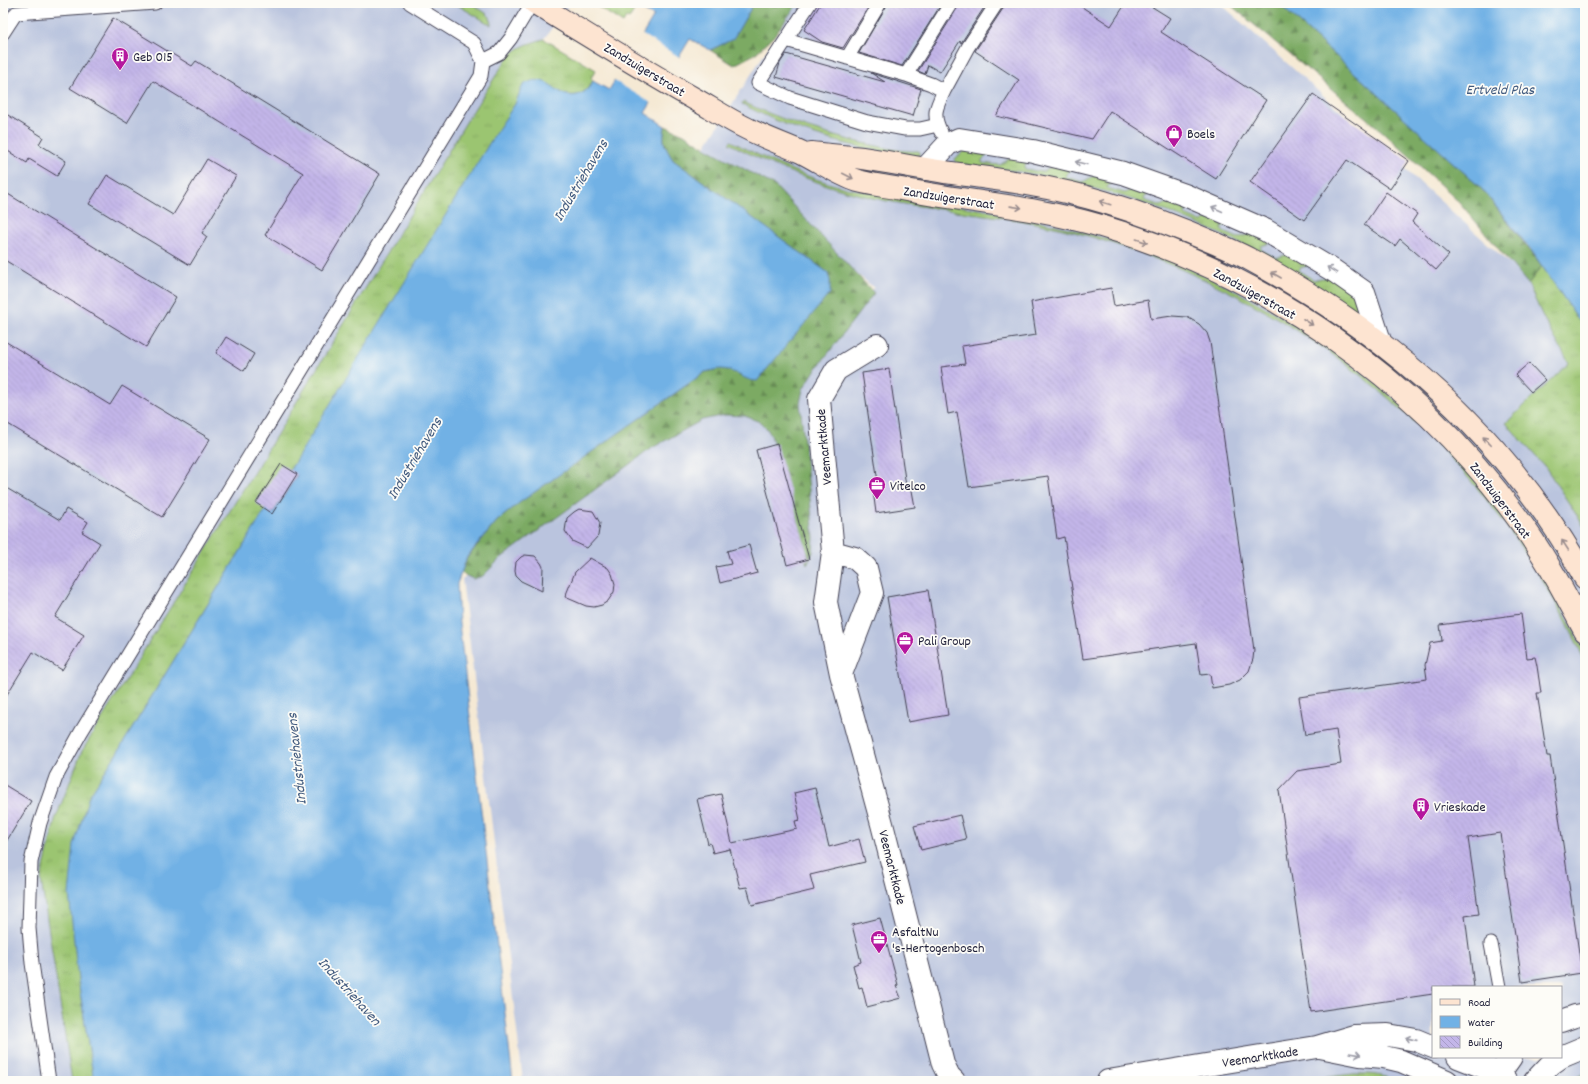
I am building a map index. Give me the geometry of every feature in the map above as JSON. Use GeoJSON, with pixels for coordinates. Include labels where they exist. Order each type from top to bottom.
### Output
{"type":"FeatureCollection","features":[{"type":"Feature","properties":{"kind":"main road","name":"Zandzuigerstraat"},"geometry":{"type":"LineString","coordinates":[[535,3],[623,57],[748,129],[800,152],[855,180],[924,194],[1023,208],[1101,226],[1166,249],[1237,280],[1306,321],[1364,361],[1399,390],[1422,410],[1474,463],[1517,517],[1552,570],[1585,631]]}},
{"type":"Feature","properties":{"kind":"main road","name":"Zandzuigerstraat"},"geometry":{"type":"LineString","coordinates":[[800,152],[861,158],[1028,184],[1102,201],[1175,226],[1249,259],[1320,301],[1380,342],[1440,392],[1493,447],[1537,501],[1574,558],[1585,578]]}},
{"type":"Feature","properties":{"kind":"street","name":"Zandzuigerstraat"},"geometry":{"type":"LineString","coordinates":[[925,169],[943,135]]}},
{"type":"Feature","properties":{"kind":"street"},"geometry":{"type":"LineString","coordinates":[[943,135],[1033,151],[1123,173],[1185,195],[1265,230],[1334,271],[1364,292],[1380,342]]}},
{"type":"Feature","properties":{"kind":"street","name":"Veemarktkade"},"geometry":{"type":"LineString","coordinates":[[877,345],[836,370],[819,399],[833,552],[826,602],[841,674],[882,824],[943,1064],[949,1076],[954,1081]]}},
{"type":"Feature","properties":{"kind":"street"},"geometry":{"type":"LineString","coordinates":[[833,552],[855,558],[866,568],[872,593],[841,674]]}},
{"type":"Feature","properties":{"kind":"street"},"geometry":{"type":"LineString","coordinates":[[1562,1021],[1585,1014]]}},
{"type":"Feature","properties":{"kind":"street","name":"Veemarktkade"},"geometry":{"type":"LineString","coordinates":[[1108,1081],[1317,1047],[1354,1036],[1388,1035],[1416,1040],[1432,1047]]}},
{"type":"Feature","properties":{"kind":"street","name":"Veemarktkade"},"geometry":{"type":"LineString","coordinates":[[1317,1047],[1360,1055],[1384,1057],[1401,1062],[1447,1081]]}},
{"type":"Feature","properties":{"kind":"street"},"geometry":{"type":"LineString","coordinates":[[1562,1056],[1585,1047]]}},
{"type":"Feature","properties":{"kind":"street"},"geometry":{"type":"LineString","coordinates":[[1461,1058],[1502,1073]]}},
{"type":"Feature","properties":{"kind":"street"},"geometry":{"type":"LineString","coordinates":[[1535,1081],[1554,1059]]}},
{"type":"Feature","properties":{"kind":"lane"},"geometry":{"type":"LineString","coordinates":[[3,33],[16,13],[155,3]]}},
{"type":"Feature","properties":{"kind":"lane"},"geometry":{"type":"LineString","coordinates":[[48,1081],[32,963],[29,928],[31,862],[40,823],[56,777],[81,732],[481,76],[483,61],[474,43],[410,3]]}},
{"type":"Feature","properties":{"kind":"lane"},"geometry":{"type":"LineString","coordinates":[[483,61],[499,53],[511,38],[532,3]]}},
{"type":"Feature","properties":{"kind":"lane"},"geometry":{"type":"LineString","coordinates":[[810,3],[758,83],[790,98],[867,122],[905,129],[920,129],[943,135]]}},
{"type":"Feature","properties":{"kind":"lane"},"geometry":{"type":"LineString","coordinates":[[847,58],[880,3]]}},
{"type":"Feature","properties":{"kind":"lane"},"geometry":{"type":"LineString","coordinates":[[906,75],[951,3]]}},
{"type":"Feature","properties":{"kind":"lane"},"geometry":{"type":"LineString","coordinates":[[943,135],[935,108],[968,47],[997,3]]}},
{"type":"Feature","properties":{"kind":"lane"},"geometry":{"type":"LineString","coordinates":[[786,40],[906,75],[931,84],[944,91]]}},
{"type":"Feature","properties":{"kind":"lane"},"geometry":{"type":"LineString","coordinates":[[1491,944],[1499,986]]}},
{"type":"Feature","properties":{"kind":"shaded area"},"geometry":{"type":"Polygon","coordinates":[[[3,3],[570,3],[521,70],[107,1081],[3,1081],[3,3]]]}},
{"type":"Feature","properties":{"kind":"shaded area"},"geometry":{"type":"Polygon","coordinates":[[[797,3],[1220,3],[1556,305],[1585,364],[1585,1081],[523,1081],[462,579],[874,288],[704,148],[797,3]]]}},
{"type":"Feature","properties":{"kind":"green space"},"geometry":{"type":"Polygon","coordinates":[[[454,3],[471,3],[490,17],[491,25],[454,3]]]}},
{"type":"Feature","properties":{"kind":"green space"},"geometry":{"type":"Polygon","coordinates":[[[592,3],[635,3],[636,7],[629,19],[626,18],[623,23],[592,3]]]}},
{"type":"Feature","properties":{"kind":"green space"},"geometry":{"type":"Polygon","coordinates":[[[754,3],[798,3],[773,37],[755,54],[734,65],[710,50],[733,39],[754,3]]]}},
{"type":"Feature","properties":{"kind":"green space"},"geometry":{"type":"Polygon","coordinates":[[[1228,3],[1278,3],[1481,188],[1542,266],[1528,284],[1460,203],[1383,132],[1228,3]]]}},
{"type":"Feature","properties":{"kind":"green space"},"geometry":{"type":"Polygon","coordinates":[[[544,39],[596,70],[591,78],[593,81],[581,94],[569,95],[562,93],[542,81],[290,470],[297,474],[273,513],[266,509],[119,750],[89,796],[78,979],[94,1081],[72,1081],[41,880],[55,820],[82,751],[273,441],[471,114],[508,57],[512,53],[529,44],[544,39]]]}},
{"type":"Feature","properties":{"kind":"green space"},"geometry":{"type":"Polygon","coordinates":[[[743,102],[790,122],[822,132],[889,148],[906,151],[918,151],[920,152],[920,155],[916,157],[870,149],[805,132],[763,115],[742,104],[743,102]]]}},
{"type":"Feature","properties":{"kind":"green space"},"geometry":{"type":"Polygon","coordinates":[[[665,126],[684,134],[775,186],[874,293],[814,372],[803,389],[800,403],[814,538],[813,552],[807,564],[771,435],[760,422],[745,416],[725,415],[702,420],[652,448],[501,558],[483,576],[473,579],[461,573],[467,558],[497,521],[519,503],[705,372],[721,368],[737,373],[753,381],[827,272],[673,160],[664,144],[665,126]]]}},
{"type":"Feature","properties":{"kind":"green space"},"geometry":{"type":"Polygon","coordinates":[[[731,141],[787,168],[846,188],[1021,217],[1069,228],[1116,242],[1191,269],[1235,290],[1278,315],[1361,371],[1435,436],[1467,470],[1492,500],[1523,543],[1560,605],[1583,649],[1585,654],[1585,662],[1580,649],[1554,600],[1533,565],[1490,504],[1441,448],[1387,397],[1328,352],[1265,311],[1199,277],[1130,249],[1059,228],[995,216],[887,201],[846,191],[806,178],[767,162],[729,143],[731,141]]]}},
{"type":"Feature","properties":{"kind":"green space"},"geometry":{"type":"Polygon","coordinates":[[[968,147],[991,152],[982,160],[982,163],[1000,165],[1016,154],[1033,159],[1024,166],[1025,169],[1042,172],[1059,162],[1074,168],[1066,174],[1066,177],[1083,182],[1100,172],[1117,179],[1107,188],[1125,193],[1142,184],[1154,191],[1145,197],[1144,200],[1161,206],[1179,198],[1195,207],[1185,212],[1185,215],[1201,222],[1219,214],[1232,223],[1222,227],[1222,231],[1238,238],[1256,232],[1270,243],[1261,246],[1261,250],[1276,258],[1295,252],[1310,265],[1300,268],[1299,271],[1314,280],[1333,276],[1354,290],[1358,311],[1355,312],[1323,290],[1255,251],[1220,234],[1148,205],[1111,193],[1047,177],[1011,170],[965,165],[955,162],[955,159],[968,147]]]}},
{"type":"Feature","properties":{"kind":"green space"},"geometry":{"type":"Polygon","coordinates":[[[1542,266],[1585,329],[1585,528],[1546,468],[1506,423],[1569,363],[1544,319],[1528,284],[1542,266]]]}},
{"type":"Feature","properties":{"kind":"green space"},"geometry":{"type":"Polygon","coordinates":[[[1585,1073],[1585,1081],[1569,1081],[1585,1073]]]}},
{"type":"Feature","properties":{"kind":"green space"},"geometry":{"type":"Polygon","coordinates":[[[1353,1074],[1379,1075],[1393,1081],[1296,1081],[1353,1074]]]}},
{"type":"Feature","properties":{"kind":"water"},"geometry":{"type":"Polygon","coordinates":[[[635,3],[754,3],[733,39],[710,50],[690,39],[645,113],[665,126],[664,144],[673,160],[827,272],[830,280],[830,293],[757,381],[726,370],[719,369],[705,372],[519,503],[497,521],[467,557],[457,584],[459,623],[513,1081],[94,1081],[78,979],[69,894],[74,845],[89,796],[119,750],[266,509],[273,513],[297,475],[290,470],[495,134],[515,104],[523,85],[538,80],[546,82],[562,93],[571,96],[585,92],[593,81],[609,90],[654,16],[636,7],[635,3]]]}},
{"type":"Feature","properties":{"kind":"water","name":"Ertveld Plas"},"geometry":{"type":"Polygon","coordinates":[[[1278,3],[1585,3],[1585,329],[1531,250],[1481,188],[1278,3]]]}},
{"type":"Feature","properties":{"kind":"pier"},"geometry":{"type":"Polygon","coordinates":[[[641,34],[681,58],[653,104],[613,80],[641,34]]]}},
{"type":"Feature","properties":{"kind":"building"},"geometry":{"type":"Polygon","coordinates":[[[821,3],[871,3],[843,48],[822,42],[804,30],[821,3]]]}},
{"type":"Feature","properties":{"kind":"building"},"geometry":{"type":"Polygon","coordinates":[[[888,3],[942,3],[902,66],[859,53],[888,3]]]}},
{"type":"Feature","properties":{"kind":"building"},"geometry":{"type":"Polygon","coordinates":[[[959,3],[987,3],[940,72],[928,65],[925,74],[918,71],[958,7],[959,3]]]}},
{"type":"Feature","properties":{"kind":"building"},"geometry":{"type":"Polygon","coordinates":[[[1005,3],[1076,3],[1111,26],[1126,3],[1146,3],[1170,18],[1161,32],[1266,100],[1216,179],[1110,111],[1092,139],[996,116],[1019,80],[975,51],[1004,7],[1005,3]]]}},
{"type":"Feature","properties":{"kind":"building"},"geometry":{"type":"Polygon","coordinates":[[[113,18],[192,66],[196,61],[380,174],[322,270],[265,235],[303,173],[153,81],[127,123],[70,88],[113,18]]]}},
{"type":"Feature","properties":{"kind":"building"},"geometry":{"type":"Polygon","coordinates":[[[786,54],[885,82],[871,73],[921,89],[913,116],[776,77],[780,63],[786,54]]]}},
{"type":"Feature","properties":{"kind":"building"},"geometry":{"type":"Polygon","coordinates":[[[1313,94],[1409,161],[1390,189],[1347,160],[1304,220],[1250,182],[1313,94]]]}},
{"type":"Feature","properties":{"kind":"building"},"geometry":{"type":"Polygon","coordinates":[[[3,112],[43,137],[39,144],[66,161],[57,176],[29,159],[27,163],[3,148],[3,112]]]}},
{"type":"Feature","properties":{"kind":"building"},"geometry":{"type":"Polygon","coordinates":[[[207,159],[236,176],[202,233],[207,237],[190,265],[89,204],[107,175],[173,215],[207,159]]]}},
{"type":"Feature","properties":{"kind":"building"},"geometry":{"type":"Polygon","coordinates":[[[3,191],[176,297],[146,347],[3,259],[3,191]]]}},
{"type":"Feature","properties":{"kind":"building"},"geometry":{"type":"Polygon","coordinates":[[[1386,192],[1417,214],[1412,222],[1449,255],[1436,270],[1400,239],[1395,246],[1364,225],[1386,192]]]}},
{"type":"Feature","properties":{"kind":"building"},"geometry":{"type":"Polygon","coordinates":[[[1111,288],[1114,306],[1148,300],[1151,319],[1172,316],[1187,317],[1199,324],[1207,333],[1210,342],[1254,650],[1249,671],[1240,680],[1229,685],[1212,688],[1210,674],[1201,675],[1196,643],[1083,659],[1064,537],[1057,539],[1048,476],[969,487],[957,412],[948,414],[941,367],[965,364],[962,346],[1036,335],[1031,302],[1111,288]]]}},
{"type":"Feature","properties":{"kind":"building"},"geometry":{"type":"Polygon","coordinates":[[[226,337],[254,354],[244,371],[216,353],[226,337]]]}},
{"type":"Feature","properties":{"kind":"building"},"geometry":{"type":"Polygon","coordinates":[[[3,340],[110,405],[122,386],[210,439],[162,517],[3,421],[3,340]]]}},
{"type":"Feature","properties":{"kind":"building"},"geometry":{"type":"Polygon","coordinates":[[[1529,363],[1545,380],[1531,392],[1515,375],[1529,363]]]}},
{"type":"Feature","properties":{"kind":"building"},"geometry":{"type":"Polygon","coordinates":[[[889,369],[906,486],[911,485],[915,507],[876,513],[873,490],[879,489],[862,373],[889,369]]]}},
{"type":"Feature","properties":{"kind":"building"},"geometry":{"type":"Polygon","coordinates":[[[777,444],[809,559],[787,565],[756,450],[777,444]]]}},
{"type":"Feature","properties":{"kind":"building"},"geometry":{"type":"Polygon","coordinates":[[[281,464],[297,474],[272,514],[256,503],[281,464]]]}},
{"type":"Feature","properties":{"kind":"building"},"geometry":{"type":"Polygon","coordinates":[[[3,486],[60,520],[66,509],[88,522],[82,532],[100,543],[55,617],[84,635],[62,670],[33,652],[3,701],[3,486]]]}},
{"type":"Feature","properties":{"kind":"building"},"geometry":{"type":"Polygon","coordinates":[[[579,509],[593,511],[600,523],[598,536],[587,548],[572,541],[565,531],[567,518],[579,509]]]}},
{"type":"Feature","properties":{"kind":"building"},"geometry":{"type":"Polygon","coordinates":[[[749,545],[757,573],[720,583],[716,567],[731,564],[727,551],[749,545]]]}},
{"type":"Feature","properties":{"kind":"building"},"geometry":{"type":"Polygon","coordinates":[[[525,555],[535,556],[543,567],[542,591],[521,581],[516,576],[516,562],[525,555]]]}},
{"type":"Feature","properties":{"kind":"building"},"geometry":{"type":"Polygon","coordinates":[[[590,558],[608,568],[612,574],[615,584],[614,592],[608,601],[602,605],[594,607],[586,606],[565,597],[575,572],[590,558]]]}},
{"type":"Feature","properties":{"kind":"building"},"geometry":{"type":"Polygon","coordinates":[[[928,590],[948,715],[908,722],[887,597],[928,590]]]}},
{"type":"Feature","properties":{"kind":"building","name":"Vrieskade"},"geometry":{"type":"Polygon","coordinates":[[[1521,614],[1527,658],[1535,657],[1537,666],[1541,693],[1537,693],[1547,756],[1550,756],[1582,973],[1522,982],[1500,833],[1468,838],[1479,914],[1465,916],[1474,986],[1432,986],[1432,994],[1311,1012],[1279,790],[1297,771],[1341,764],[1336,730],[1305,735],[1299,697],[1427,679],[1425,665],[1430,643],[1442,641],[1440,625],[1521,614]]]}},
{"type":"Feature","properties":{"kind":"building"},"geometry":{"type":"Polygon","coordinates":[[[3,784],[31,801],[3,847],[3,784]]]}},
{"type":"Feature","properties":{"kind":"building"},"geometry":{"type":"Polygon","coordinates":[[[815,788],[829,847],[859,839],[865,862],[810,875],[814,890],[752,905],[747,887],[740,888],[730,849],[713,853],[710,843],[708,844],[697,799],[721,794],[732,843],[797,829],[795,821],[800,820],[794,793],[815,788]]]}},
{"type":"Feature","properties":{"kind":"building"},"geometry":{"type":"Polygon","coordinates":[[[960,815],[966,839],[921,850],[914,826],[960,815]]]}},
{"type":"Feature","properties":{"kind":"building"},"geometry":{"type":"Polygon","coordinates":[[[880,918],[898,985],[896,986],[901,998],[867,1007],[862,987],[859,988],[853,965],[861,962],[852,925],[880,918]]]}},
{"type":"Feature","properties":{"kind":"place","name":"Geb 015"},"geometry":{"type":"Point","coordinates":[120,71]}},
{"type":"Feature","properties":{"kind":"place","name":"Boels"},"geometry":{"type":"Point","coordinates":[1174,148]}},
{"type":"Feature","properties":{"kind":"place","name":"Vitelco"},"geometry":{"type":"Point","coordinates":[877,500]}},
{"type":"Feature","properties":{"kind":"place","name":"Pali Group"},"geometry":{"type":"Point","coordinates":[905,655]}},
{"type":"Feature","properties":{"kind":"place","name":"Vrieskade"},"geometry":{"type":"Point","coordinates":[1421,821]}},
{"type":"Feature","properties":{"kind":"place","name":"AsfaltNu 's-Hertogenbosch"},"geometry":{"type":"Point","coordinates":[879,954]}},
{"type":"Feature","properties":{"kind":"water label","name":"Industriehavens"},"geometry":{"type":"Point","coordinates":[580,180]}},
{"type":"Feature","properties":{"kind":"water label","name":"Industriehavens"},"geometry":{"type":"Point","coordinates":[414,458]}},
{"type":"Feature","properties":{"kind":"water label","name":"Industriehavens"},"geometry":{"type":"Point","coordinates":[296,759]}},
{"type":"Feature","properties":{"kind":"water label","name":"Industriehaven"},"geometry":{"type":"Point","coordinates":[350,991]}}]}
